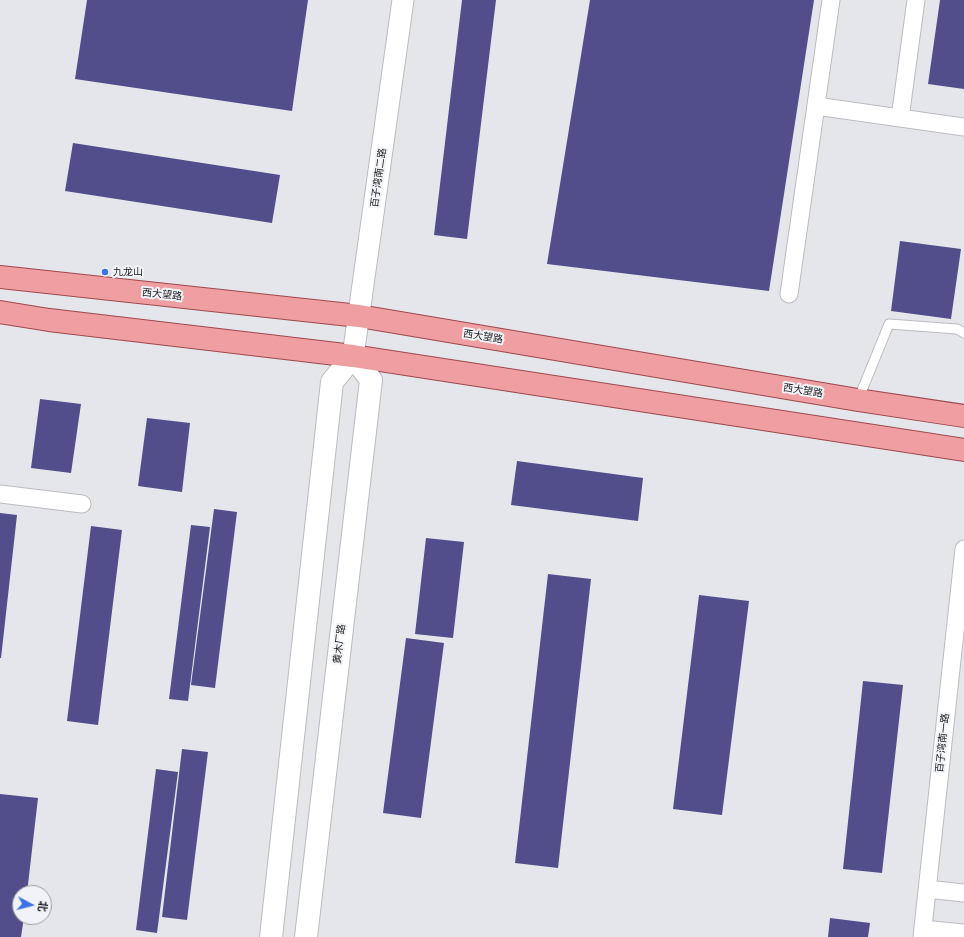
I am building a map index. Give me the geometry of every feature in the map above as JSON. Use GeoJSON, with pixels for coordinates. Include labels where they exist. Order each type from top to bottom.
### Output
{"type":"FeatureCollection","features":[{"type":"Feature","properties":{"kind":"main road","name":"西大望路"},"geometry":{"type":"LineString","coordinates":[[0,277],[359,316],[858,400],[964,416]]}},
{"type":"Feature","properties":{"kind":"main road"},"geometry":{"type":"LineString","coordinates":[[0,312],[49,320],[353,356],[964,450]]}},
{"type":"Feature","properties":{"kind":"main road"},"geometry":{"type":"LineString","coordinates":[[271,937],[332,382],[353,356]]}},
{"type":"Feature","properties":{"kind":"main road","name":"黄木厂路"},"geometry":{"type":"LineString","coordinates":[[306,937],[371,380],[353,356]]}},
{"type":"Feature","properties":{"kind":"street","name":"百子湾南二路"},"geometry":{"type":"LineString","coordinates":[[353,356],[403,0]]}},
{"type":"Feature","properties":{"kind":"street"},"geometry":{"type":"LineString","coordinates":[[789,294],[831,0]]}},
{"type":"Feature","properties":{"kind":"street"},"geometry":{"type":"LineString","coordinates":[[900,118],[916,0]]}},
{"type":"Feature","properties":{"kind":"street"},"geometry":{"type":"LineString","coordinates":[[816,106],[964,127]]}},
{"type":"Feature","properties":{"kind":"street"},"geometry":{"type":"LineString","coordinates":[[0,494],[82,504]]}},
{"type":"Feature","properties":{"kind":"street","name":"百子湾南一路"},"geometry":{"type":"LineString","coordinates":[[922,933],[964,548]]}},
{"type":"Feature","properties":{"kind":"street"},"geometry":{"type":"LineString","coordinates":[[927,888],[964,893]]}},
{"type":"Feature","properties":{"kind":"street"},"geometry":{"type":"LineString","coordinates":[[922,933],[964,933]]}},
{"type":"Feature","properties":{"kind":"lane"},"geometry":{"type":"LineString","coordinates":[[858,400],[889,324],[957,328],[964,333]]}},
{"type":"Feature","properties":{"kind":"building"},"geometry":{"type":"Polygon","coordinates":[[[87,0],[308,0],[292,111],[75,79],[87,0]]]}},
{"type":"Feature","properties":{"kind":"building"},"geometry":{"type":"Polygon","coordinates":[[[462,0],[496,0],[467,239],[434,235],[462,0]]]}},
{"type":"Feature","properties":{"kind":"building"},"geometry":{"type":"Polygon","coordinates":[[[590,0],[814,0],[769,291],[547,264],[590,0]]]}},
{"type":"Feature","properties":{"kind":"building"},"geometry":{"type":"Polygon","coordinates":[[[940,0],[964,0],[964,89],[928,84],[940,0]]]}},
{"type":"Feature","properties":{"kind":"building"},"geometry":{"type":"Polygon","coordinates":[[[73,143],[280,175],[272,223],[65,191],[73,143]]]}},
{"type":"Feature","properties":{"kind":"building"},"geometry":{"type":"Polygon","coordinates":[[[900,241],[961,249],[951,319],[891,311],[900,241]]]}},
{"type":"Feature","properties":{"kind":"building"},"geometry":{"type":"Polygon","coordinates":[[[40,399],[81,404],[71,473],[31,468],[40,399]]]}},
{"type":"Feature","properties":{"kind":"building"},"geometry":{"type":"Polygon","coordinates":[[[147,418],[190,423],[182,492],[138,486],[147,418]]]}},
{"type":"Feature","properties":{"kind":"building"},"geometry":{"type":"Polygon","coordinates":[[[517,461],[643,478],[638,521],[511,505],[517,461]]]}},
{"type":"Feature","properties":{"kind":"building"},"geometry":{"type":"Polygon","coordinates":[[[214,509],[237,512],[215,688],[191,685],[214,509]]]}},
{"type":"Feature","properties":{"kind":"building"},"geometry":{"type":"Polygon","coordinates":[[[0,513],[17,515],[1,658],[0,658],[0,513]]]}},
{"type":"Feature","properties":{"kind":"building"},"geometry":{"type":"Polygon","coordinates":[[[191,525],[210,527],[188,701],[169,699],[191,525]]]}},
{"type":"Feature","properties":{"kind":"building"},"geometry":{"type":"Polygon","coordinates":[[[91,526],[122,530],[98,725],[67,721],[91,526]]]}},
{"type":"Feature","properties":{"kind":"building"},"geometry":{"type":"Polygon","coordinates":[[[426,538],[464,542],[453,638],[415,634],[426,538]]]}},
{"type":"Feature","properties":{"kind":"building"},"geometry":{"type":"Polygon","coordinates":[[[548,574],[591,579],[558,868],[515,863],[548,574]]]}},
{"type":"Feature","properties":{"kind":"building"},"geometry":{"type":"Polygon","coordinates":[[[699,595],[749,601],[722,815],[673,809],[699,595]]]}},
{"type":"Feature","properties":{"kind":"building"},"geometry":{"type":"Polygon","coordinates":[[[406,638],[444,643],[421,818],[383,813],[406,638]]]}},
{"type":"Feature","properties":{"kind":"building"},"geometry":{"type":"Polygon","coordinates":[[[863,681],[903,685],[882,873],[843,869],[863,681]]]}},
{"type":"Feature","properties":{"kind":"building"},"geometry":{"type":"Polygon","coordinates":[[[182,749],[208,752],[187,920],[162,917],[182,749]]]}},
{"type":"Feature","properties":{"kind":"building"},"geometry":{"type":"Polygon","coordinates":[[[156,769],[178,772],[157,933],[136,930],[156,769]]]}},
{"type":"Feature","properties":{"kind":"building"},"geometry":{"type":"Polygon","coordinates":[[[0,794],[38,798],[28,885],[12,885],[12,925],[23,925],[21,937],[0,937],[0,794]]]}},
{"type":"Feature","properties":{"kind":"building"},"geometry":{"type":"Polygon","coordinates":[[[830,918],[870,923],[868,937],[828,937],[830,918]]]}},
{"type":"Feature","properties":{"kind":"place","name":"九龙山"},"geometry":{"type":"Point","coordinates":[105,272]}}]}
